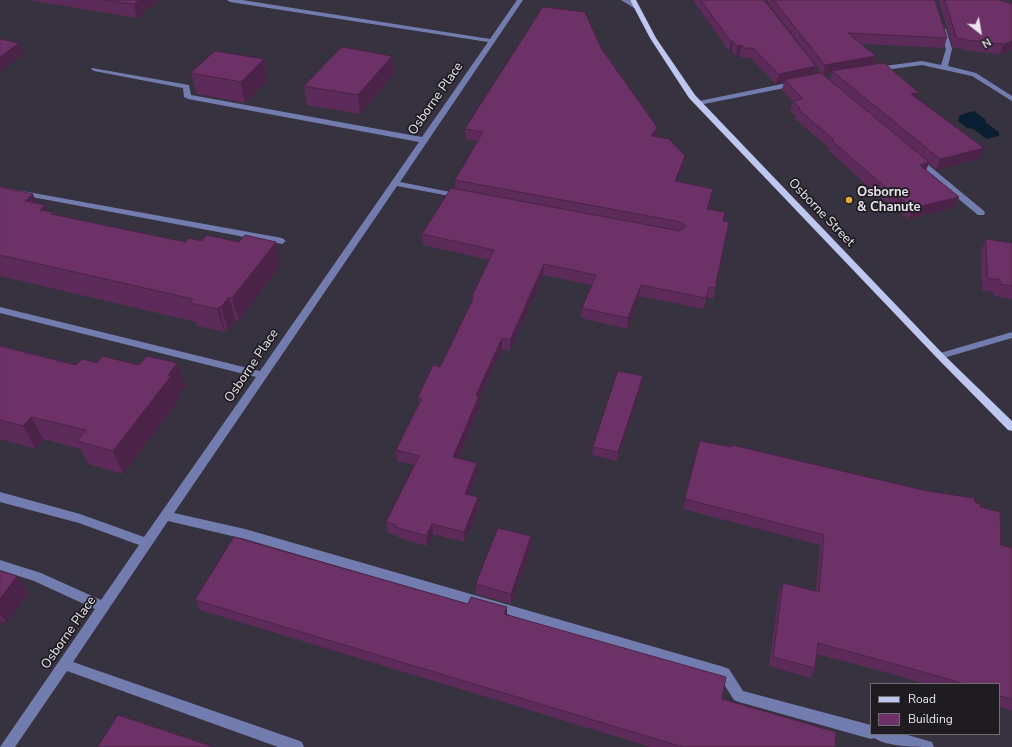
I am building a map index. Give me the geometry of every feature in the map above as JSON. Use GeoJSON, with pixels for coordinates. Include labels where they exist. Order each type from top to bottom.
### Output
{"type":"FeatureCollection","features":[{"type":"Feature","properties":{"kind":"main road","name":"Osborne Street"},"geometry":{"type":"LineString","coordinates":[[634,3],[652,38],[692,96],[940,356],[1012,427]]}},
{"type":"Feature","properties":{"kind":"street"},"geometry":{"type":"LineString","coordinates":[[230,0],[492,41]]}},
{"type":"Feature","properties":{"kind":"street","name":"Osborne Place"},"geometry":{"type":"LineString","coordinates":[[7,747],[520,0]]}},
{"type":"Feature","properties":{"kind":"street"},"geometry":{"type":"LineString","coordinates":[[624,0],[634,3]]}},
{"type":"Feature","properties":{"kind":"street"},"geometry":{"type":"LineString","coordinates":[[940,21],[949,49],[944,68]]}},
{"type":"Feature","properties":{"kind":"street"},"geometry":{"type":"LineString","coordinates":[[870,70],[922,63],[974,74],[1012,99]]}},
{"type":"Feature","properties":{"kind":"street"},"geometry":{"type":"LineString","coordinates":[[94,69],[186,87],[188,97],[423,140]]}},
{"type":"Feature","properties":{"kind":"street"},"geometry":{"type":"LineString","coordinates":[[699,103],[802,82]]}},
{"type":"Feature","properties":{"kind":"street"},"geometry":{"type":"LineString","coordinates":[[910,154],[981,213]]}},
{"type":"Feature","properties":{"kind":"street"},"geometry":{"type":"LineString","coordinates":[[394,183],[468,198]]}},
{"type":"Feature","properties":{"kind":"street"},"geometry":{"type":"LineString","coordinates":[[0,188],[282,241]]}},
{"type":"Feature","properties":{"kind":"street"},"geometry":{"type":"LineString","coordinates":[[0,310],[262,375]]}},
{"type":"Feature","properties":{"kind":"street"},"geometry":{"type":"LineString","coordinates":[[940,356],[1012,335]]}},
{"type":"Feature","properties":{"kind":"street"},"geometry":{"type":"LineString","coordinates":[[0,497],[80,519],[147,543]]}},
{"type":"Feature","properties":{"kind":"street"},"geometry":{"type":"LineString","coordinates":[[166,516],[245,534],[724,673],[739,696],[870,732]]}},
{"type":"Feature","properties":{"kind":"street"},"geometry":{"type":"LineString","coordinates":[[0,565],[37,577],[103,607]]}},
{"type":"Feature","properties":{"kind":"street"},"geometry":{"type":"LineString","coordinates":[[63,664],[297,747]]}},
{"type":"Feature","properties":{"kind":"street"},"geometry":{"type":"LineString","coordinates":[[883,735],[927,747]]}},
{"type":"Feature","properties":{"kind":"water"},"geometry":{"type":"Polygon","coordinates":[[[974,111],[986,120],[985,122],[999,132],[999,136],[987,139],[973,129],[967,128],[958,121],[960,115],[974,111]]]}},
{"type":"Feature","properties":{"kind":"building"},"geometry":{"type":"Polygon","coordinates":[[[106,0],[139,0],[134,4],[106,0]]]}},
{"type":"Feature","properties":{"kind":"building"},"geometry":{"type":"Polygon","coordinates":[[[701,0],[764,0],[816,66],[779,74],[753,48],[744,48],[742,45],[737,46],[733,41],[731,41],[701,0]]]}},
{"type":"Feature","properties":{"kind":"building"},"geometry":{"type":"Polygon","coordinates":[[[774,0],[935,0],[947,38],[848,33],[876,56],[825,65],[774,0]]]}},
{"type":"Feature","properties":{"kind":"building"},"geometry":{"type":"Polygon","coordinates":[[[945,0],[1000,0],[1012,4],[1012,41],[1004,44],[957,38],[945,0]]]}},
{"type":"Feature","properties":{"kind":"building"},"geometry":{"type":"Polygon","coordinates":[[[543,7],[585,12],[601,48],[657,127],[651,136],[669,139],[685,156],[675,181],[713,189],[707,209],[725,212],[723,221],[729,222],[715,288],[709,287],[706,298],[641,285],[628,318],[582,308],[596,275],[544,264],[510,340],[502,338],[476,395],[479,396],[453,457],[477,463],[465,494],[478,497],[464,532],[432,524],[426,536],[395,527],[396,525],[386,522],[419,456],[396,450],[422,398],[418,397],[433,365],[440,367],[474,297],[472,296],[494,250],[422,234],[451,188],[680,231],[686,226],[681,222],[455,180],[483,132],[465,129],[543,7]]]}},
{"type":"Feature","properties":{"kind":"building"},"geometry":{"type":"Polygon","coordinates":[[[0,39],[19,43],[0,57],[0,39]]]}},
{"type":"Feature","properties":{"kind":"building"},"geometry":{"type":"Polygon","coordinates":[[[342,47],[392,56],[358,95],[304,86],[342,47]]]}},
{"type":"Feature","properties":{"kind":"building"},"geometry":{"type":"Polygon","coordinates":[[[215,51],[264,59],[241,82],[191,73],[215,51]]]}},
{"type":"Feature","properties":{"kind":"building"},"geometry":{"type":"Polygon","coordinates":[[[884,63],[919,93],[911,94],[984,148],[940,159],[832,71],[884,63]]]}},
{"type":"Feature","properties":{"kind":"building"},"geometry":{"type":"Polygon","coordinates":[[[821,73],[929,162],[920,165],[959,197],[912,208],[902,199],[900,200],[832,141],[834,140],[798,109],[800,108],[793,101],[803,99],[785,80],[821,73]]]}},
{"type":"Feature","properties":{"kind":"building"},"geometry":{"type":"Polygon","coordinates":[[[0,187],[33,194],[25,201],[45,205],[40,210],[52,212],[51,214],[185,242],[189,238],[202,241],[206,235],[239,242],[245,235],[276,242],[232,298],[229,297],[221,307],[217,309],[190,303],[193,299],[0,255],[0,187]]]}},
{"type":"Feature","properties":{"kind":"building"},"geometry":{"type":"Polygon","coordinates":[[[986,239],[1012,243],[1012,286],[1000,284],[1000,280],[988,278],[986,239]]]}},
{"type":"Feature","properties":{"kind":"building"},"geometry":{"type":"Polygon","coordinates":[[[0,346],[76,365],[82,359],[97,363],[102,356],[139,365],[147,356],[177,363],[168,375],[171,376],[113,451],[77,441],[86,430],[31,417],[23,426],[0,420],[0,346]]]}},
{"type":"Feature","properties":{"kind":"building"},"geometry":{"type":"Polygon","coordinates":[[[618,371],[643,376],[618,452],[593,447],[618,371]]]}},
{"type":"Feature","properties":{"kind":"building"},"geometry":{"type":"Polygon","coordinates":[[[700,441],[731,447],[732,445],[927,491],[974,498],[975,502],[980,504],[980,507],[1000,512],[1001,545],[1012,548],[1012,699],[1000,696],[1000,683],[961,683],[818,643],[815,668],[773,657],[783,583],[819,592],[824,535],[685,499],[700,441]]]}},
{"type":"Feature","properties":{"kind":"building"},"geometry":{"type":"Polygon","coordinates":[[[498,528],[531,536],[511,594],[476,584],[498,528]]]}},
{"type":"Feature","properties":{"kind":"building"},"geometry":{"type":"Polygon","coordinates":[[[234,537],[468,604],[471,597],[507,607],[504,614],[726,677],[722,699],[836,732],[835,747],[683,747],[195,600],[234,537]]]}},
{"type":"Feature","properties":{"kind":"building"},"geometry":{"type":"Polygon","coordinates":[[[0,571],[17,576],[0,599],[0,571]]]}},
{"type":"Feature","properties":{"kind":"building"},"geometry":{"type":"Polygon","coordinates":[[[118,715],[214,747],[98,747],[118,715]]]}},
{"type":"Feature","properties":{"kind":"place","name":"Osborne & Chanute"},"geometry":{"type":"Point","coordinates":[849,200]}}]}
